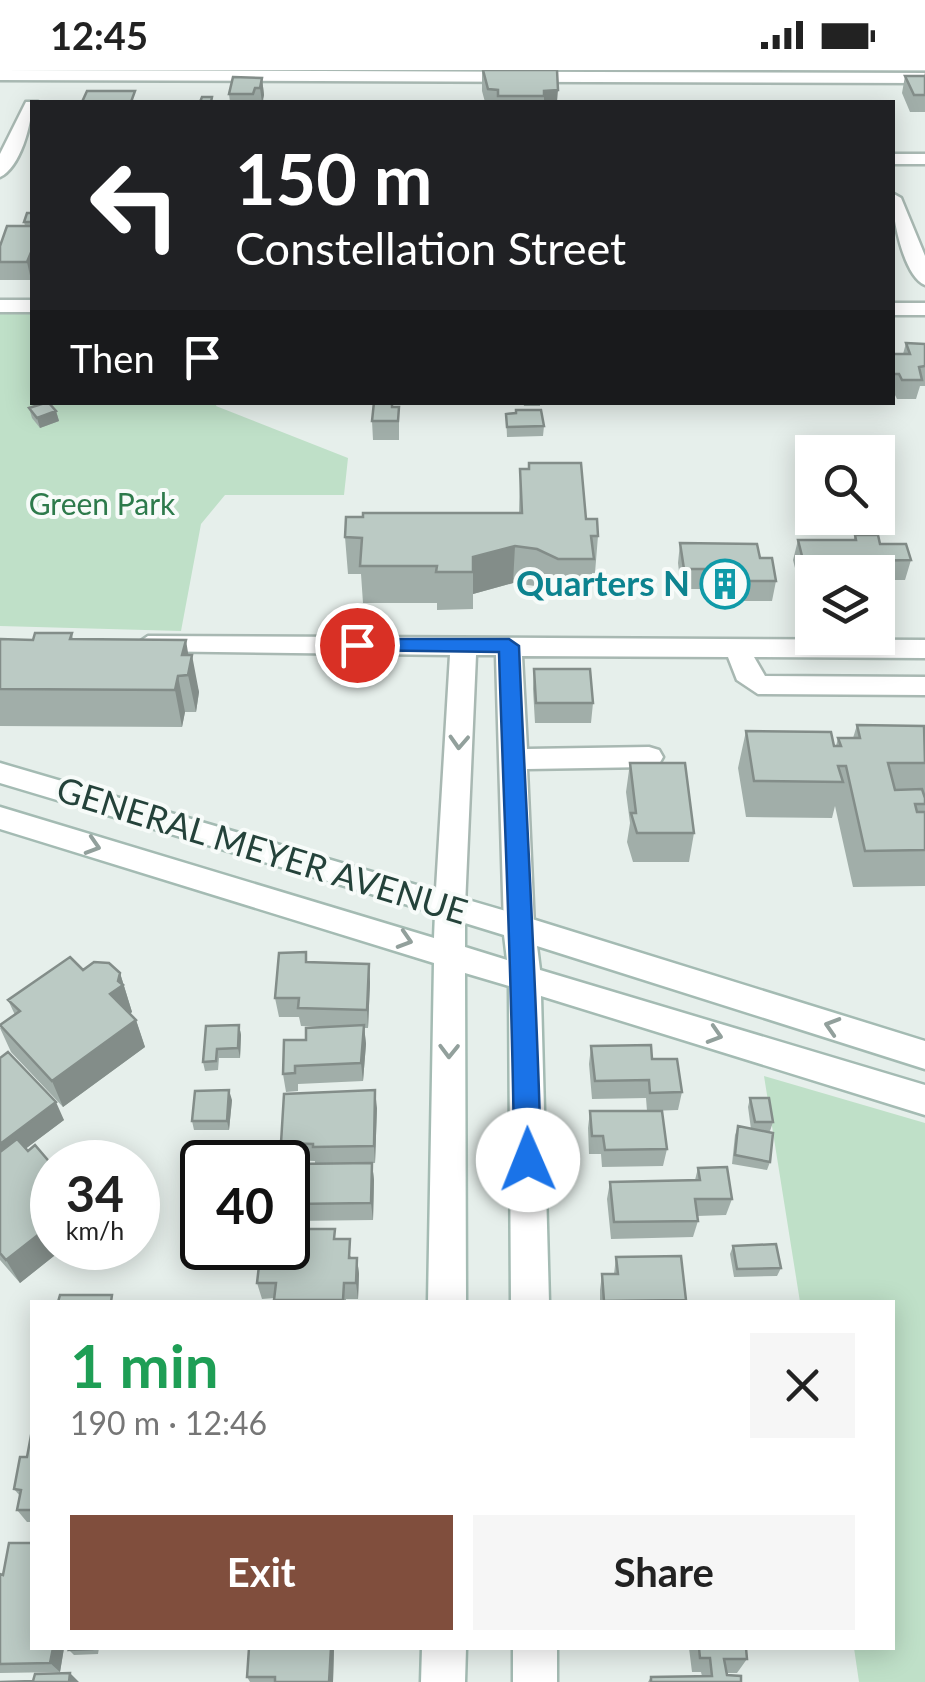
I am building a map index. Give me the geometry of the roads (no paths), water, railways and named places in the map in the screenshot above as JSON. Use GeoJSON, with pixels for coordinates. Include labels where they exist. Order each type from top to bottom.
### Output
{"type":"FeatureCollection","features":[{"type":"Feature","properties":{"kind":"street"},"geometry":{"type":"LineString","coordinates":[[35,100],[48,73]]}},
{"type":"Feature","properties":{"kind":"street"},"geometry":{"type":"LineString","coordinates":[[0,75],[572,84],[770,74],[843,84],[925,78]]}},
{"type":"Feature","properties":{"kind":"street"},"geometry":{"type":"LineString","coordinates":[[0,172],[30,110]]}},
{"type":"Feature","properties":{"kind":"street"},"geometry":{"type":"LineString","coordinates":[[895,159],[925,159]]}},
{"type":"Feature","properties":{"kind":"street"},"geometry":{"type":"LineString","coordinates":[[895,205],[925,278]]}},
{"type":"Feature","properties":{"kind":"street"},"geometry":{"type":"LineString","coordinates":[[0,306],[30,306]]}},
{"type":"Feature","properties":{"kind":"street"},"geometry":{"type":"LineString","coordinates":[[895,309],[925,309]]}},
{"type":"Feature","properties":{"kind":"street"},"geometry":{"type":"LineString","coordinates":[[125,645],[925,649]]}},
{"type":"Feature","properties":{"kind":"street"},"geometry":{"type":"LineString","coordinates":[[447,1300],[450,906],[464,645]]}},
{"type":"Feature","properties":{"kind":"street"},"geometry":{"type":"LineString","coordinates":[[509,646],[519,928],[525,976],[530,1300]]}},
{"type":"Feature","properties":{"kind":"street"},"geometry":{"type":"LineString","coordinates":[[738,647],[746,674],[758,685],[925,686]]}},
{"type":"Feature","properties":{"kind":"street"},"geometry":{"type":"LineString","coordinates":[[513,759],[649,757]]}},
{"type":"Feature","properties":{"kind":"street","name":"GENERAL MEYER AVENUE"},"geometry":{"type":"LineString","coordinates":[[0,773],[450,906],[925,1055]]}},
{"type":"Feature","properties":{"kind":"street","name":"GENERAL MEYER AVENUE"},"geometry":{"type":"LineString","coordinates":[[0,818],[925,1100]]}},
{"type":"Feature","properties":{"kind":"street"},"geometry":{"type":"LineString","coordinates":[[444,1650],[444,1682]]}},
{"type":"Feature","properties":{"kind":"street"},"geometry":{"type":"LineString","coordinates":[[535,1650],[535,1682]]}},
{"type":"Feature","properties":{"kind":"place","name":"Quarters N"},"geometry":{"type":"Point","coordinates":[725,584]}},
{"type":"Feature","properties":{"kind":"park label","name":"Green Park"},"geometry":{"type":"Point","coordinates":[102,505]}}]}
